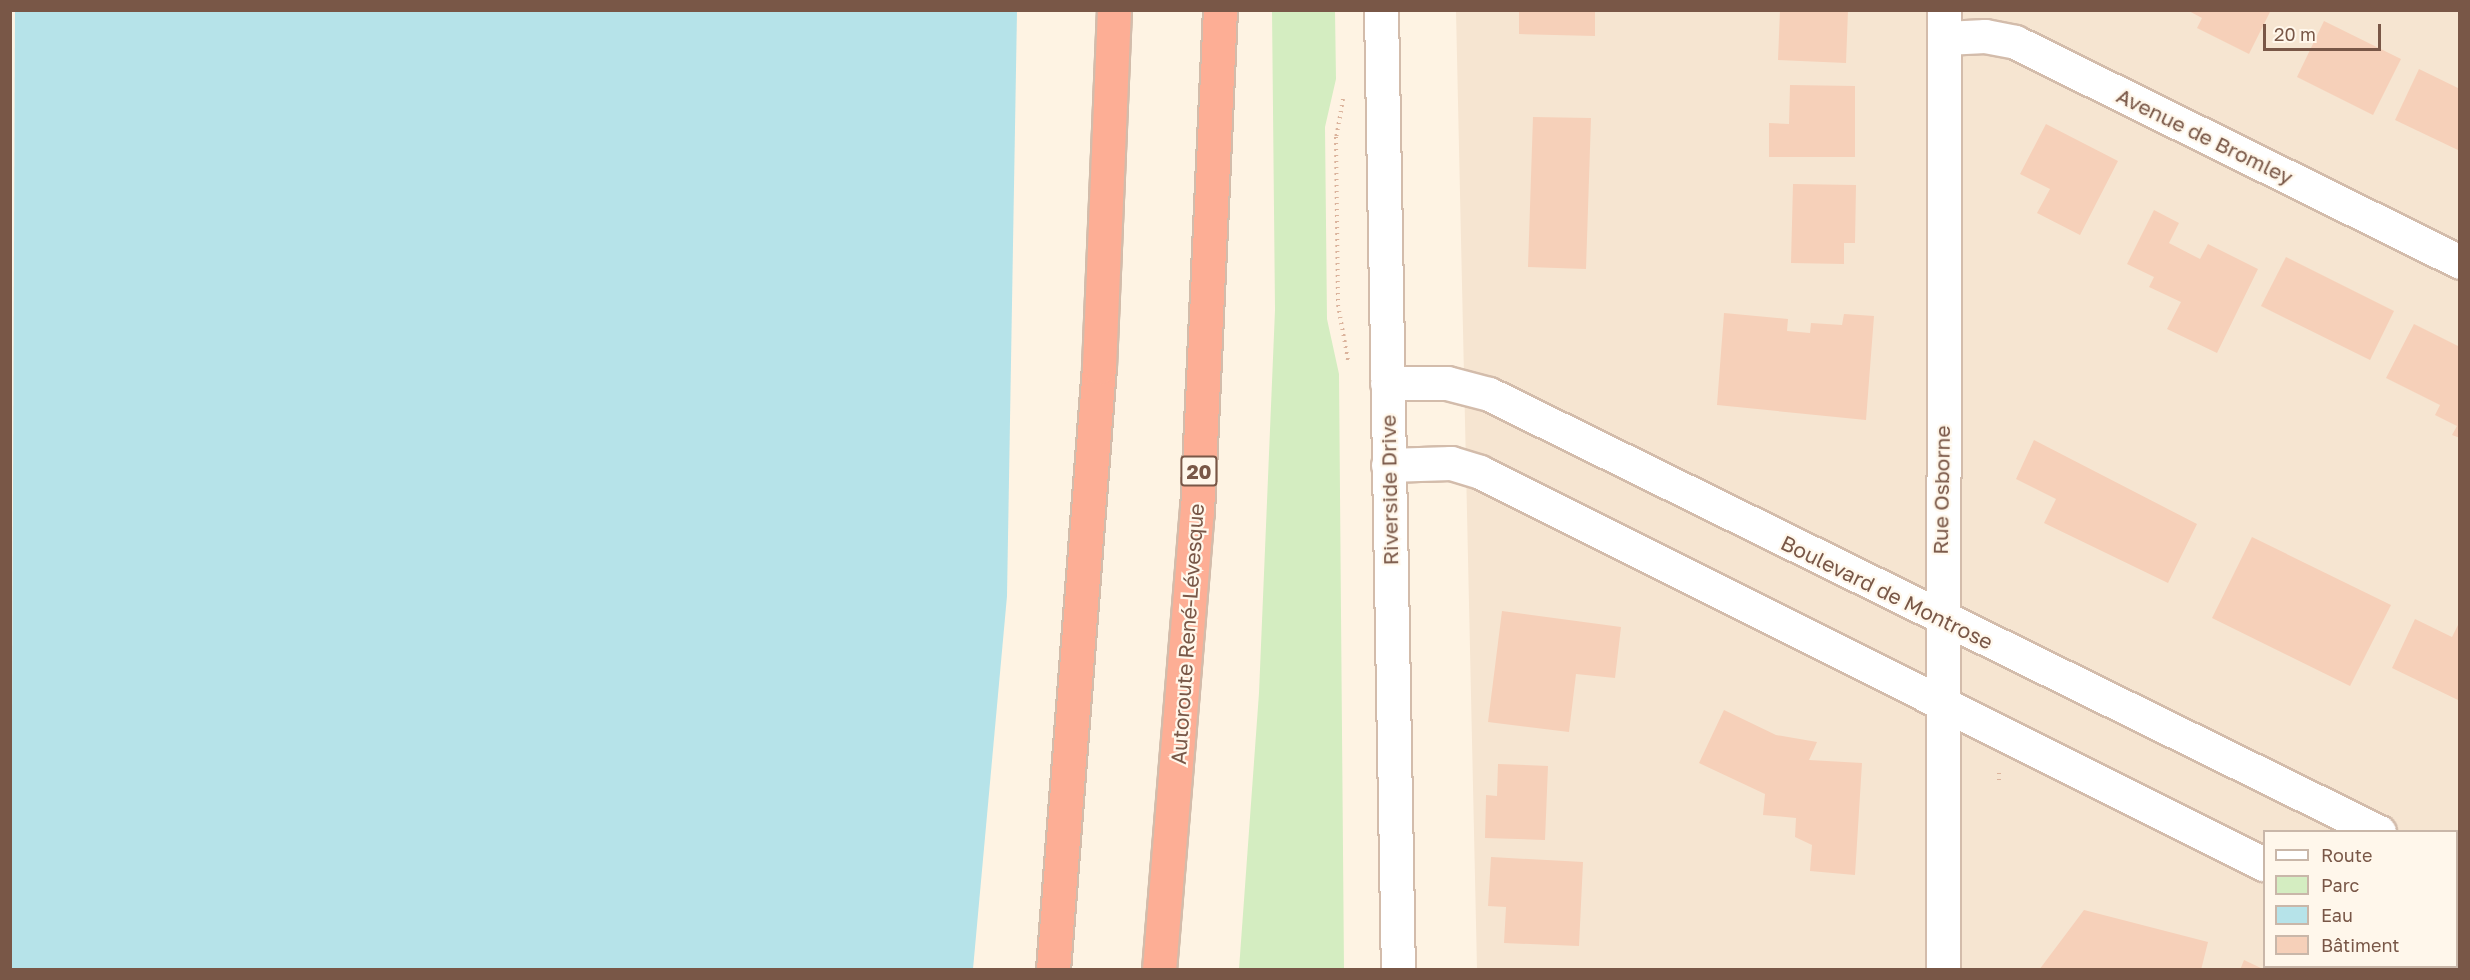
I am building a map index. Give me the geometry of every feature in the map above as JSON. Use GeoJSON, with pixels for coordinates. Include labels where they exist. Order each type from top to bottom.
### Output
{"type":"FeatureCollection","features":[{"type":"Feature","properties":{"kind":"highway"},"geometry":{"type":"LineString","coordinates":[[1053,969],[1098,378],[1114,10]]}},
{"type":"Feature","properties":{"kind":"highway","name":"Autoroute René-Lévesque"},"geometry":{"type":"LineString","coordinates":[[1159,969],[1197,501],[1220,10]]}},
{"type":"Feature","properties":{"kind":"street","name":"Riverside Drive"},"geometry":{"type":"LineString","coordinates":[[1381,10],[1398,969]]}},
{"type":"Feature","properties":{"kind":"street","name":"Avenue de Bromley"},"geometry":{"type":"LineString","coordinates":[[1944,24],[2015,42],[2460,262]]}},
{"type":"Feature","properties":{"kind":"street","name":"Rue Osborne"},"geometry":{"type":"LineString","coordinates":[[1943,969],[1940,618],[1944,24]]}},
{"type":"Feature","properties":{"kind":"street","name":"Boulevard de Montrose"},"geometry":{"type":"LineString","coordinates":[[1388,383],[1447,383],[1489,394],[1940,618],[2377,830]]}},
{"type":"Feature","properties":{"kind":"street"},"geometry":{"type":"LineString","coordinates":[[1388,465],[1451,463],[1480,472],[1940,705],[2263,863]]}},
{"type":"Feature","properties":{"kind":"path"},"geometry":{"type":"LineString","coordinates":[[1344,96],[1336,137],[1338,305],[1349,363]]}},
{"type":"Feature","properties":{"kind":"shaded area"},"geometry":{"type":"Polygon","coordinates":[[[1456,11],[2459,11],[2459,969],[1477,969],[1456,11]]]}},
{"type":"Feature","properties":{"kind":"green space"},"geometry":{"type":"Polygon","coordinates":[[[1272,11],[1335,11],[1336,79],[1325,127],[1327,319],[1339,374],[1344,969],[1239,969],[1259,693],[1275,310],[1272,11]]]}},
{"type":"Feature","properties":{"kind":"water"},"geometry":{"type":"Polygon","coordinates":[[[15,10],[1017,11],[1007,596],[973,969],[11,969],[15,10]]]}},
{"type":"Feature","properties":{"kind":"building"},"geometry":{"type":"Polygon","coordinates":[[[1519,10],[1595,10],[1595,36],[1519,34],[1519,10]]]}},
{"type":"Feature","properties":{"kind":"building"},"geometry":{"type":"Polygon","coordinates":[[[1780,10],[1848,10],[1846,63],[1778,60],[1780,10]]]}},
{"type":"Feature","properties":{"kind":"building"},"geometry":{"type":"Polygon","coordinates":[[[2187,10],[2271,10],[2249,54],[2197,28],[2202,18],[2187,10]]]}},
{"type":"Feature","properties":{"kind":"building"},"geometry":{"type":"Polygon","coordinates":[[[2324,21],[2401,59],[2373,115],[2297,77],[2324,21]]]}},
{"type":"Feature","properties":{"kind":"building"},"geometry":{"type":"Polygon","coordinates":[[[2419,69],[2460,89],[2460,151],[2395,120],[2419,69]]]}},
{"type":"Feature","properties":{"kind":"building"},"geometry":{"type":"Polygon","coordinates":[[[1790,85],[1855,86],[1855,157],[1769,157],[1769,123],[1789,124],[1790,85]]]}},
{"type":"Feature","properties":{"kind":"building"},"geometry":{"type":"Polygon","coordinates":[[[1533,117],[1591,118],[1586,269],[1528,267],[1533,117]]]}},
{"type":"Feature","properties":{"kind":"building"},"geometry":{"type":"Polygon","coordinates":[[[2046,124],[2118,161],[2080,235],[2037,213],[2050,189],[2020,174],[2046,124]]]}},
{"type":"Feature","properties":{"kind":"building"},"geometry":{"type":"Polygon","coordinates":[[[1793,184],[1856,185],[1855,243],[1844,243],[1844,264],[1791,263],[1793,184]]]}},
{"type":"Feature","properties":{"kind":"building"},"geometry":{"type":"Polygon","coordinates":[[[2154,210],[2179,223],[2169,243],[2200,259],[2208,244],[2258,269],[2217,353],[2167,329],[2181,302],[2149,287],[2154,277],[2127,264],[2154,210]]]}},
{"type":"Feature","properties":{"kind":"building"},"geometry":{"type":"Polygon","coordinates":[[[2286,257],[2394,311],[2370,360],[2261,306],[2286,257]]]}},
{"type":"Feature","properties":{"kind":"building"},"geometry":{"type":"Polygon","coordinates":[[[1724,313],[1788,319],[1787,331],[1810,333],[1811,323],[1842,325],[1844,314],[1874,316],[1866,420],[1717,405],[1724,313]]]}},
{"type":"Feature","properties":{"kind":"building"},"geometry":{"type":"Polygon","coordinates":[[[2414,324],[2460,347],[2460,438],[2452,435],[2457,426],[2435,415],[2440,405],[2386,378],[2414,324]]]}},
{"type":"Feature","properties":{"kind":"building"},"geometry":{"type":"Polygon","coordinates":[[[2034,440],[2197,524],[2168,583],[2044,523],[2056,499],[2016,479],[2034,440]]]}},
{"type":"Feature","properties":{"kind":"building"},"geometry":{"type":"Polygon","coordinates":[[[2252,537],[2391,605],[2350,686],[2212,618],[2252,537]]]}},
{"type":"Feature","properties":{"kind":"building"},"geometry":{"type":"Polygon","coordinates":[[[1502,611],[1621,627],[1615,678],[1576,674],[1569,732],[1488,722],[1502,611]]]}},
{"type":"Feature","properties":{"kind":"building"},"geometry":{"type":"Polygon","coordinates":[[[2415,619],[2452,637],[2460,621],[2460,701],[2392,668],[2415,619]]]}},
{"type":"Feature","properties":{"kind":"building"},"geometry":{"type":"Polygon","coordinates":[[[1724,710],[1776,735],[1817,742],[1809,760],[1862,763],[1855,875],[1810,871],[1812,845],[1795,837],[1796,818],[1763,815],[1765,794],[1699,763],[1724,710]]]}},
{"type":"Feature","properties":{"kind":"building"},"geometry":{"type":"Polygon","coordinates":[[[1498,764],[1548,766],[1545,840],[1485,838],[1486,795],[1497,796],[1498,764]]]}},
{"type":"Feature","properties":{"kind":"building"},"geometry":{"type":"Polygon","coordinates":[[[1491,857],[1583,862],[1579,946],[1504,943],[1506,907],[1488,906],[1491,857]]]}},
{"type":"Feature","properties":{"kind":"building"},"geometry":{"type":"Polygon","coordinates":[[[2084,910],[2208,942],[2201,970],[2039,970],[2084,910]]]}},
{"type":"Feature","properties":{"kind":"building"},"geometry":{"type":"Polygon","coordinates":[[[2244,960],[2265,970],[2240,970],[2244,960]]]}}]}
